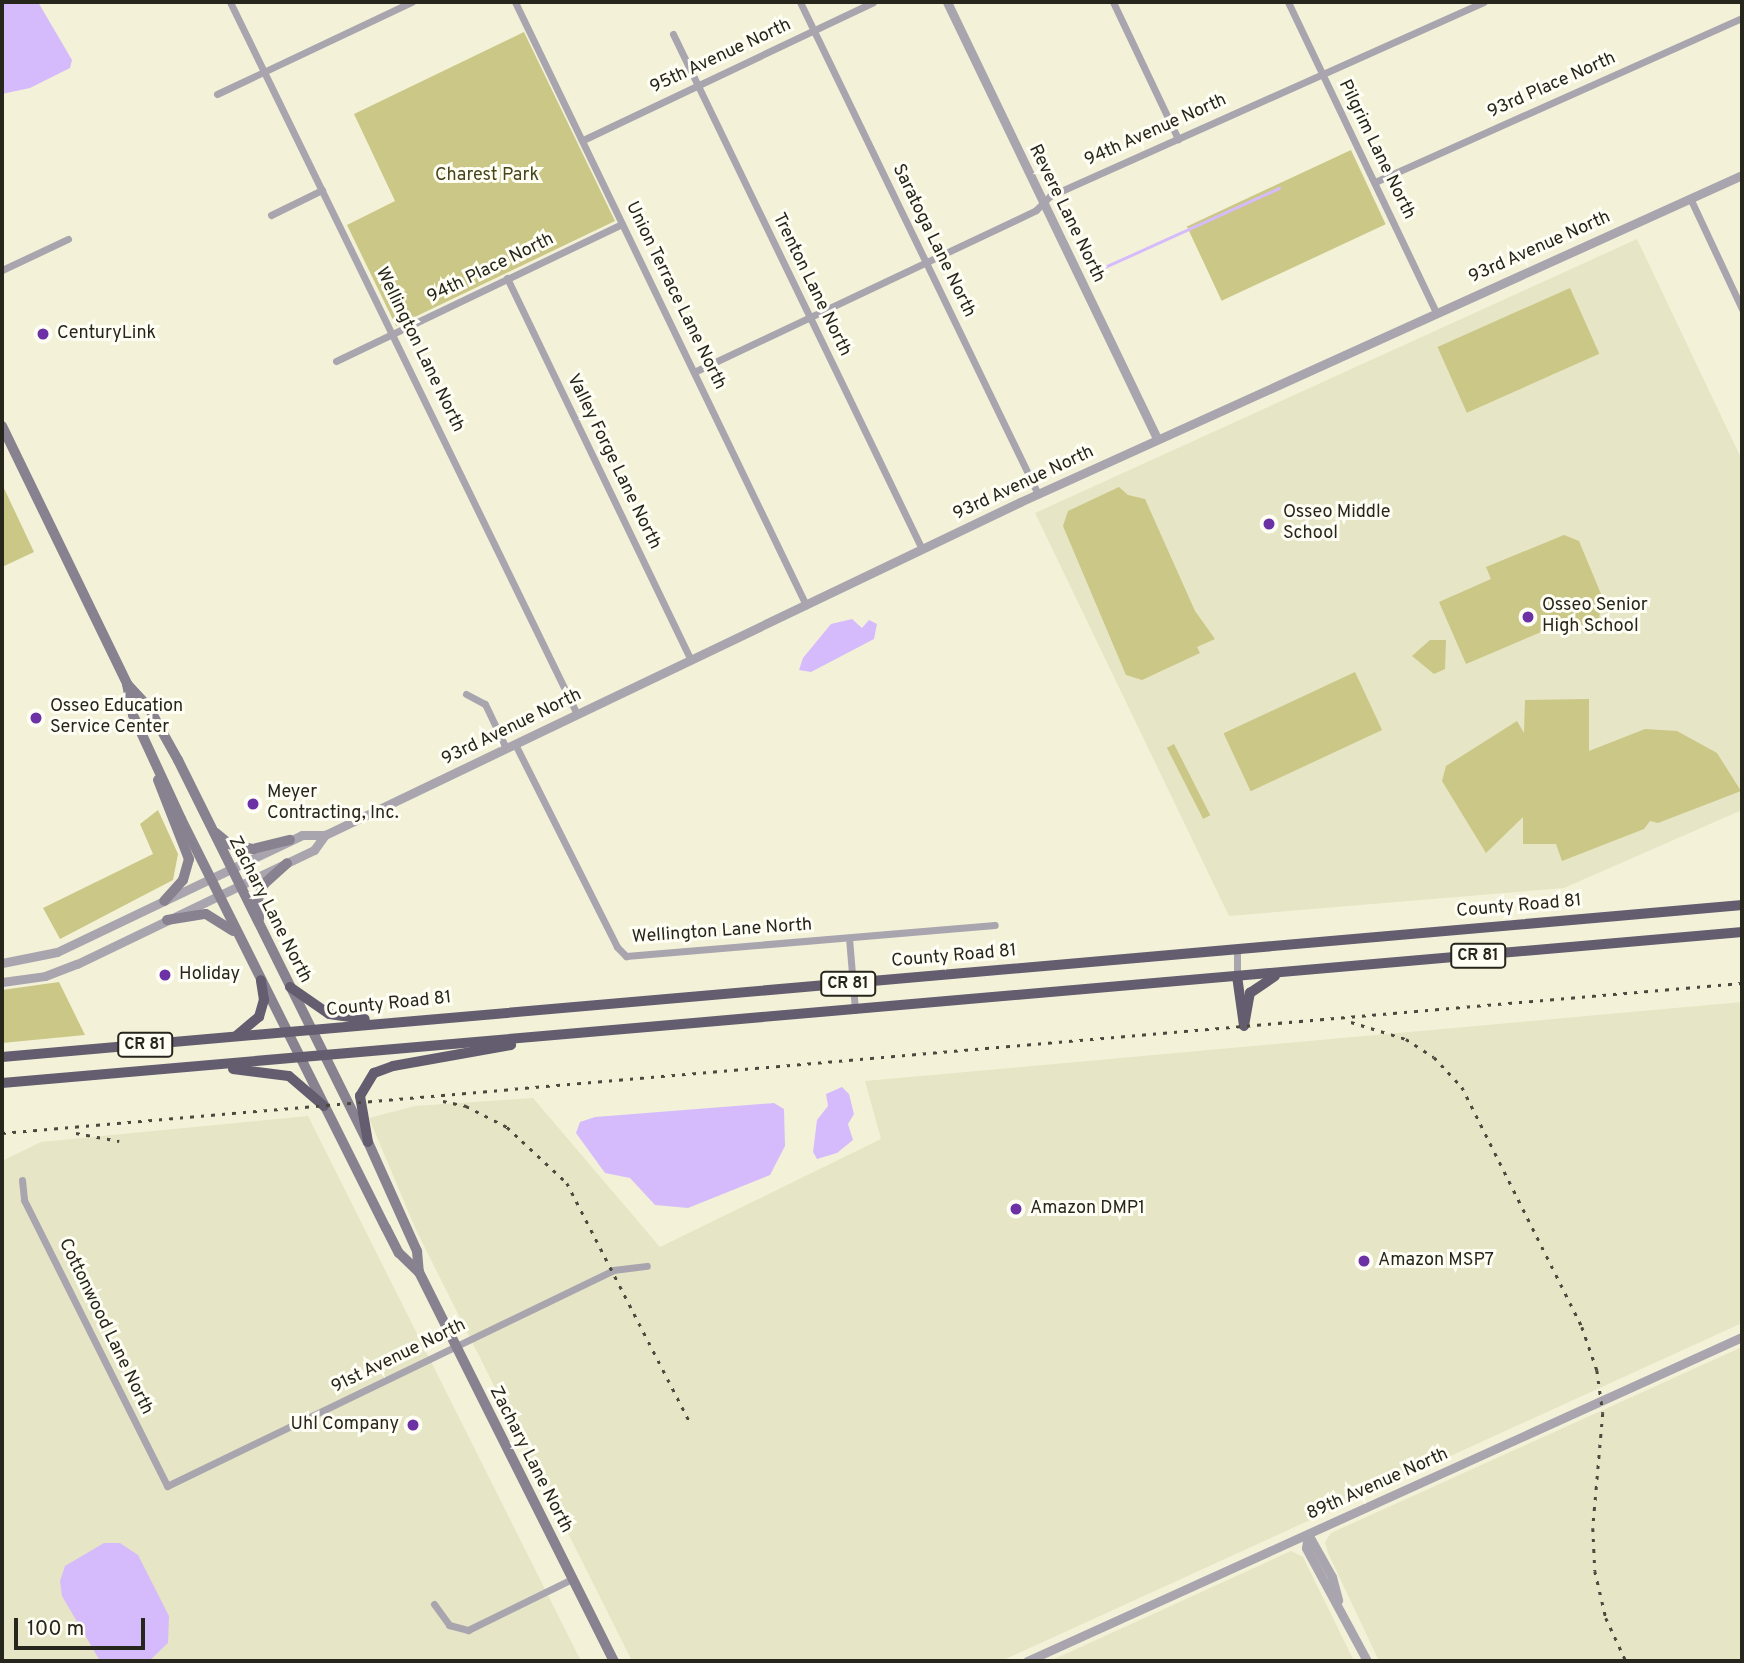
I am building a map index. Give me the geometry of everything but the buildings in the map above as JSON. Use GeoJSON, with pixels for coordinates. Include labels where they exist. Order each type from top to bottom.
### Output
{"type":"FeatureCollection","features":[{"type":"Feature","properties":{"kind":"highway","name":"County Road 81"},"geometry":{"type":"LineString","coordinates":[[2,1057],[1742,905]]}},
{"type":"Feature","properties":{"kind":"highway","name":"CR 81"},"geometry":{"type":"LineString","coordinates":[[2,1083],[1742,932]]}},
{"type":"Feature","properties":{"kind":"highway"},"geometry":{"type":"LineString","coordinates":[[1237,976],[1244,1026],[1255,988],[1287,973]]}},
{"type":"Feature","properties":{"kind":"highway"},"geometry":{"type":"LineString","coordinates":[[235,1037],[259,1017],[264,1000],[261,980]]}},
{"type":"Feature","properties":{"kind":"highway"},"geometry":{"type":"LineString","coordinates":[[290,987],[338,1017],[459,1016]]}},
{"type":"Feature","properties":{"kind":"highway"},"geometry":{"type":"LineString","coordinates":[[368,1142],[360,1096],[374,1073],[393,1066],[557,1035]]}},
{"type":"Feature","properties":{"kind":"highway"},"geometry":{"type":"LineString","coordinates":[[175,1069],[275,1071],[298,1082],[324,1106]]}},
{"type":"Feature","properties":{"kind":"main road","name":"Zachary Lane North"},"geometry":{"type":"LineString","coordinates":[[2,426],[127,684],[164,730],[230,869],[368,1142],[417,1251],[419,1272],[455,1347],[614,1661]]}},
{"type":"Feature","properties":{"kind":"main road","name":"Zachary Lane North"},"geometry":{"type":"LineString","coordinates":[[127,684],[133,715],[210,879],[399,1253],[419,1272]]}},
{"type":"Feature","properties":{"kind":"main road"},"geometry":{"type":"LineString","coordinates":[[158,772],[159,791],[189,859],[183,880],[164,901]]}},
{"type":"Feature","properties":{"kind":"main road"},"geometry":{"type":"LineString","coordinates":[[210,827],[240,847],[290,840]]}},
{"type":"Feature","properties":{"kind":"main road"},"geometry":{"type":"LineString","coordinates":[[261,930],[260,892],[269,876],[287,863]]}},
{"type":"Feature","properties":{"kind":"main road"},"geometry":{"type":"LineString","coordinates":[[167,920],[197,912],[212,916],[242,942]]}},
{"type":"Feature","properties":{"kind":"street","name":"Wellington Lane North"},"geometry":{"type":"LineString","coordinates":[[230,2],[577,714]]}},
{"type":"Feature","properties":{"kind":"street"},"geometry":{"type":"LineString","coordinates":[[217,94],[412,2]]}},
{"type":"Feature","properties":{"kind":"street","name":"Union Terrace Lane North"},"geometry":{"type":"LineString","coordinates":[[515,2],[806,605]]}},
{"type":"Feature","properties":{"kind":"street","name":"Saratoga Lane North"},"geometry":{"type":"LineString","coordinates":[[800,2],[1038,494]]}},
{"type":"Feature","properties":{"kind":"street","name":"95th Avenue North"},"geometry":{"type":"LineString","coordinates":[[583,140],[873,2]]}},
{"type":"Feature","properties":{"kind":"street","name":"Revere Lane North"},"geometry":{"type":"LineString","coordinates":[[947,2],[1157,439]]}},
{"type":"Feature","properties":{"kind":"street"},"geometry":{"type":"LineString","coordinates":[[1113,2],[1178,139]]}},
{"type":"Feature","properties":{"kind":"street","name":"Pilgrim Lane North"},"geometry":{"type":"LineString","coordinates":[[1288,2],[1436,312]]}},
{"type":"Feature","properties":{"kind":"street","name":"94th Avenue North"},"geometry":{"type":"LineString","coordinates":[[694,372],[1178,139],[1484,2]]}},
{"type":"Feature","properties":{"kind":"street","name":"93rd Place North"},"geometry":{"type":"LineString","coordinates":[[1375,182],[1742,18]]}},
{"type":"Feature","properties":{"kind":"street","name":"Trenton Lane North"},"geometry":{"type":"LineString","coordinates":[[673,34],[922,549]]}},
{"type":"Feature","properties":{"kind":"street","name":"93rd Avenue North"},"geometry":{"type":"LineString","coordinates":[[2,963],[57,952],[290,840],[325,835],[1038,494],[1742,175]]}},
{"type":"Feature","properties":{"kind":"street"},"geometry":{"type":"LineString","coordinates":[[271,215],[322,190]]}},
{"type":"Feature","properties":{"kind":"street"},"geometry":{"type":"LineString","coordinates":[[1690,198],[1742,309]]}},
{"type":"Feature","properties":{"kind":"street","name":"94th Place North"},"geometry":{"type":"LineString","coordinates":[[336,361],[622,224]]}},
{"type":"Feature","properties":{"kind":"street"},"geometry":{"type":"LineString","coordinates":[[2,270],[68,239]]}},
{"type":"Feature","properties":{"kind":"street","name":"Valley Forge Lane North"},"geometry":{"type":"LineString","coordinates":[[507,278],[691,660]]}},
{"type":"Feature","properties":{"kind":"street"},"geometry":{"type":"LineString","coordinates":[[466,694],[485,704],[506,748]]}},
{"type":"Feature","properties":{"kind":"street","name":"Wellington Lane North"},"geometry":{"type":"LineString","coordinates":[[515,744],[626,956],[995,925]]}},
{"type":"Feature","properties":{"kind":"street","name":"93rd Avenue North"},"geometry":{"type":"LineString","coordinates":[[2,982],[65,969],[314,850],[325,835]]}},
{"type":"Feature","properties":{"kind":"street"},"geometry":{"type":"LineString","coordinates":[[849,937],[855,1010]]}},
{"type":"Feature","properties":{"kind":"street"},"geometry":{"type":"LineString","coordinates":[[1237,950],[1237,976]]}},
{"type":"Feature","properties":{"kind":"street","name":"Cottonwood Lane North"},"geometry":{"type":"LineString","coordinates":[[22,1180],[24,1200],[167,1486]]}},
{"type":"Feature","properties":{"kind":"street","name":"91st Avenue North"},"geometry":{"type":"LineString","coordinates":[[167,1486],[613,1270],[647,1266]]}},
{"type":"Feature","properties":{"kind":"street","name":"89th Avenue North"},"geometry":{"type":"LineString","coordinates":[[1027,1661],[1742,1337]]}},
{"type":"Feature","properties":{"kind":"street"},"geometry":{"type":"LineString","coordinates":[[1308,1534],[1332,1577],[1339,1605],[1367,1661]]}},
{"type":"Feature","properties":{"kind":"street"},"geometry":{"type":"LineString","coordinates":[[434,1604],[449,1625],[468,1630],[572,1579]]}},
{"type":"Feature","properties":{"kind":"shaded area"},"geometry":{"type":"Polygon","coordinates":[[[2,2],[38,2],[72,60],[70,68],[30,88],[2,94],[2,2]]]}},
{"type":"Feature","properties":{"kind":"shaded area","name":"Osseo Senior High School"},"geometry":{"type":"Polygon","coordinates":[[[1637,239],[1742,460],[1742,810],[1564,888],[1229,916],[1035,513],[1637,239]]]}},
{"type":"Feature","properties":{"kind":"shaded area"},"geometry":{"type":"Polygon","coordinates":[[[852,619],[862,628],[869,620],[877,624],[874,639],[811,672],[799,670],[803,658],[831,624],[852,619]]]}},
{"type":"Feature","properties":{"kind":"shaded area"},"geometry":{"type":"Polygon","coordinates":[[[1742,1002],[1742,1323],[1001,1661],[632,1661],[416,1230],[369,1118],[415,1106],[533,1098],[660,1247],[881,1139],[865,1081],[1742,1002]]]}},
{"type":"Feature","properties":{"kind":"shaded area"},"geometry":{"type":"Polygon","coordinates":[[[842,1087],[849,1094],[854,1114],[848,1124],[853,1140],[837,1153],[817,1159],[813,1152],[817,1120],[828,1106],[826,1094],[842,1087]]]}},
{"type":"Feature","properties":{"kind":"shaded area"},"geometry":{"type":"Polygon","coordinates":[[[774,1103],[784,1109],[785,1146],[770,1175],[688,1208],[655,1205],[630,1178],[605,1173],[576,1133],[580,1122],[595,1117],[774,1103]]]}},
{"type":"Feature","properties":{"kind":"shaded area"},"geometry":{"type":"Polygon","coordinates":[[[308,1116],[581,1661],[2,1661],[2,1161],[41,1142],[308,1116]]]}},
{"type":"Feature","properties":{"kind":"shaded area"},"geometry":{"type":"Polygon","coordinates":[[[1742,1347],[1742,1661],[1379,1661],[1328,1553],[1325,1542],[1331,1533],[1742,1347]]]}},
{"type":"Feature","properties":{"kind":"shaded area"},"geometry":{"type":"Polygon","coordinates":[[[104,1543],[120,1543],[138,1555],[169,1616],[168,1643],[149,1661],[100,1661],[62,1596],[60,1581],[65,1566],[104,1543]]]}},
{"type":"Feature","properties":{"kind":"shaded area"},"geometry":{"type":"Polygon","coordinates":[[[1291,1551],[1303,1557],[1354,1661],[1050,1661],[1291,1551]]]}},
{"type":"Feature","properties":{"kind":"green space","name":"Charest Park"},"geometry":{"type":"Polygon","coordinates":[[[524,32],[615,221],[396,326],[347,225],[395,201],[354,114],[524,32]]]}},
{"type":"Feature","properties":{"kind":"green space"},"geometry":{"type":"Polygon","coordinates":[[[1351,150],[1386,224],[1222,301],[1187,226],[1351,150]]]}},
{"type":"Feature","properties":{"kind":"green space"},"geometry":{"type":"Polygon","coordinates":[[[1570,288],[1599,354],[1467,413],[1438,347],[1570,288]]]}},
{"type":"Feature","properties":{"kind":"green space"},"geometry":{"type":"Polygon","coordinates":[[[2,484],[34,552],[2,567],[2,484]]]}},
{"type":"Feature","properties":{"kind":"green space"},"geometry":{"type":"Polygon","coordinates":[[[1119,487],[1128,495],[1145,499],[1195,611],[1215,639],[1197,647],[1200,653],[1142,680],[1126,675],[1063,526],[1068,511],[1119,487]]]}},
{"type":"Feature","properties":{"kind":"green space"},"geometry":{"type":"Polygon","coordinates":[[[1564,535],[1579,541],[1601,594],[1599,623],[1553,627],[1466,664],[1439,602],[1491,579],[1486,567],[1564,535]]]}},
{"type":"Feature","properties":{"kind":"green space"},"geometry":{"type":"Polygon","coordinates":[[[1430,640],[1446,640],[1445,669],[1434,674],[1412,656],[1430,640]]]}},
{"type":"Feature","properties":{"kind":"green space"},"geometry":{"type":"Polygon","coordinates":[[[1355,672],[1382,730],[1251,791],[1224,733],[1355,672]]]}},
{"type":"Feature","properties":{"kind":"green space"},"geometry":{"type":"Polygon","coordinates":[[[1589,699],[1589,751],[1645,729],[1677,731],[1717,753],[1741,791],[1658,823],[1650,821],[1644,829],[1562,861],[1556,844],[1523,844],[1523,817],[1486,853],[1442,781],[1446,766],[1517,721],[1524,733],[1525,700],[1589,699]]]}},
{"type":"Feature","properties":{"kind":"green space"},"geometry":{"type":"Polygon","coordinates":[[[1174,744],[1210,815],[1203,819],[1167,748],[1174,744]]]}},
{"type":"Feature","properties":{"kind":"green space"},"geometry":{"type":"Polygon","coordinates":[[[158,810],[178,854],[173,880],[60,939],[43,908],[153,854],[140,824],[158,810]]]}},
{"type":"Feature","properties":{"kind":"green space"},"geometry":{"type":"Polygon","coordinates":[[[59,982],[85,1035],[2,1043],[2,990],[59,982]]]}},
{"type":"Feature","properties":{"kind":"waterway"},"geometry":{"type":"LineString","coordinates":[[1105,267],[1279,188]]}},
{"type":"Feature","properties":{"kind":"railway"},"geometry":{"type":"LineString","coordinates":[[2,1133],[1742,983]]}},
{"type":"Feature","properties":{"kind":"railway"},"geometry":{"type":"LineString","coordinates":[[1351,1022],[1406,1039],[1434,1057],[1462,1087],[1582,1327],[1597,1370],[1603,1413],[1593,1528],[1595,1571],[1606,1618],[1626,1661]]}},
{"type":"Feature","properties":{"kind":"railway"},"geometry":{"type":"LineString","coordinates":[[443,1101],[466,1106],[507,1127],[567,1183],[691,1424]]}},
{"type":"Feature","properties":{"kind":"railway"},"geometry":{"type":"LineString","coordinates":[[76,1133],[119,1141]]}},
{"type":"Feature","properties":{"kind":"place","name":"CenturyLink"},"geometry":{"type":"Point","coordinates":[43,334]}},
{"type":"Feature","properties":{"kind":"place","name":"Osseo Middle School"},"geometry":{"type":"Point","coordinates":[1269,524]}},
{"type":"Feature","properties":{"kind":"place","name":"Osseo Senior High School"},"geometry":{"type":"Point","coordinates":[1528,617]}},
{"type":"Feature","properties":{"kind":"place","name":"Osseo Education Service Center"},"geometry":{"type":"Point","coordinates":[36,718]}},
{"type":"Feature","properties":{"kind":"place","name":"Meyer Contracting, Inc."},"geometry":{"type":"Point","coordinates":[253,804]}},
{"type":"Feature","properties":{"kind":"place","name":"Holiday"},"geometry":{"type":"Point","coordinates":[165,975]}},
{"type":"Feature","properties":{"kind":"place","name":"Amazon DMP1"},"geometry":{"type":"Point","coordinates":[1016,1209]}},
{"type":"Feature","properties":{"kind":"place","name":"Amazon MSP7"},"geometry":{"type":"Point","coordinates":[1364,1261]}},
{"type":"Feature","properties":{"kind":"place","name":"Uhl Company"},"geometry":{"type":"Point","coordinates":[413,1425]}}]}
